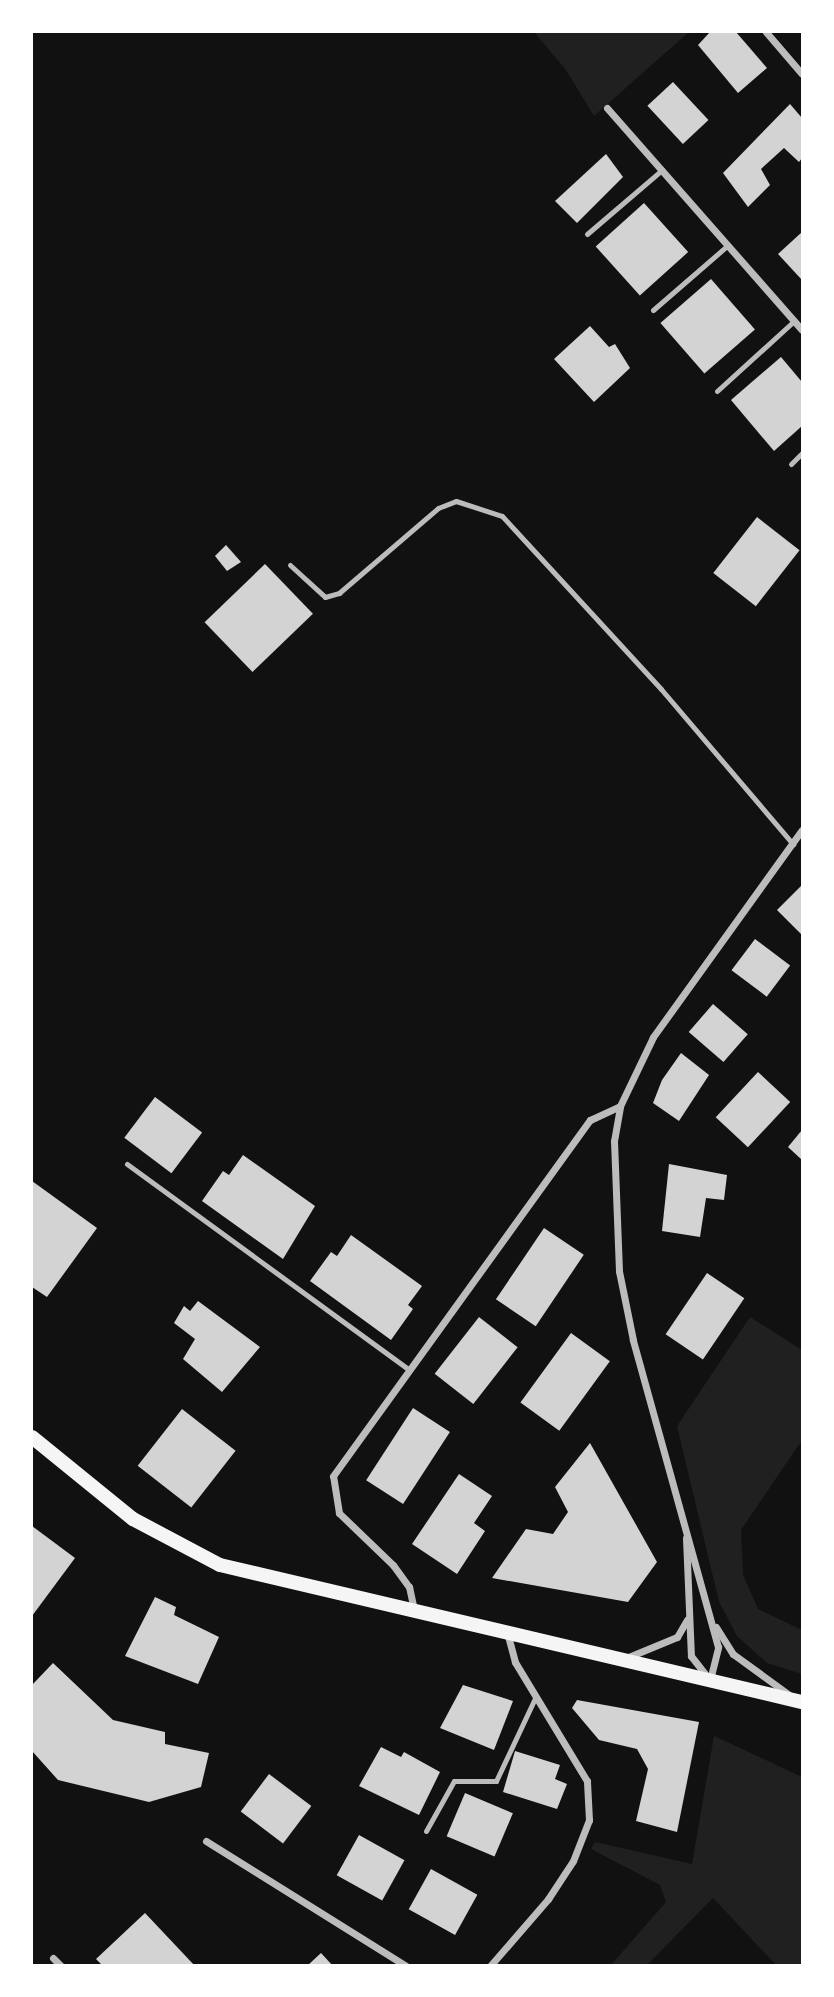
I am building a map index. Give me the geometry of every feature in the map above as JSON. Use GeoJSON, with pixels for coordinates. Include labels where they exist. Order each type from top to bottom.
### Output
{"type":"FeatureCollection","features":[{"type":"Feature","properties":{"kind":"main road"},"geometry":{"type":"LineString","coordinates":[[32,1437],[133,1518],[219,1565],[800,1701]]}},
{"type":"Feature","properties":{"kind":"street"},"geometry":{"type":"LineString","coordinates":[[766,32],[803,74]]}},
{"type":"Feature","properties":{"kind":"street"},"geometry":{"type":"LineString","coordinates":[[607,108],[803,330]]}},
{"type":"Feature","properties":{"kind":"street"},"geometry":{"type":"LineString","coordinates":[[710,1680],[718,1647],[685,1538],[619,1271],[614,1175],[620,1106],[653,1037],[801,835]]}},
{"type":"Feature","properties":{"kind":"street"},"geometry":{"type":"LineString","coordinates":[[414,1611],[409,1587],[393,1565],[339,1513],[333,1476],[590,1120],[620,1106]]}},
{"type":"Feature","properties":{"kind":"street"},"geometry":{"type":"LineString","coordinates":[[685,1538],[691,1656],[710,1680]]}},
{"type":"Feature","properties":{"kind":"street"},"geometry":{"type":"LineString","coordinates":[[621,1659],[658,1648],[677,1637],[689,1616]]}},
{"type":"Feature","properties":{"kind":"street"},"geometry":{"type":"LineString","coordinates":[[711,1617],[733,1654],[800,1701]]}},
{"type":"Feature","properties":{"kind":"street"},"geometry":{"type":"LineString","coordinates":[[490,1965],[548,1899],[573,1861],[589,1820],[587,1781],[515,1662],[507,1632]]}},
{"type":"Feature","properties":{"kind":"street"},"geometry":{"type":"LineString","coordinates":[[206,1840],[405,1965]]}},
{"type":"Feature","properties":{"kind":"street"},"geometry":{"type":"LineString","coordinates":[[53,1958],[61,1965]]}},
{"type":"Feature","properties":{"kind":"lane"},"geometry":{"type":"LineString","coordinates":[[587,234],[662,170]]}},
{"type":"Feature","properties":{"kind":"lane"},"geometry":{"type":"LineString","coordinates":[[653,310],[728,245]]}},
{"type":"Feature","properties":{"kind":"lane"},"geometry":{"type":"LineString","coordinates":[[717,391],[794,321]]}},
{"type":"Feature","properties":{"kind":"lane"},"geometry":{"type":"LineString","coordinates":[[791,464],[803,453]]}},
{"type":"Feature","properties":{"kind":"lane"},"geometry":{"type":"LineString","coordinates":[[290,565],[325,597],[339,593],[438,508],[456,501],[502,516],[660,689],[793,844]]}},
{"type":"Feature","properties":{"kind":"lane"},"geometry":{"type":"LineString","coordinates":[[127,1164],[409,1370]]}},
{"type":"Feature","properties":{"kind":"lane"},"geometry":{"type":"LineString","coordinates":[[426,1831],[454,1781],[496,1781],[535,1698]]}},
{"type":"Feature","properties":{"kind":"shaded area"},"geometry":{"type":"Polygon","coordinates":[[[534,32],[689,32],[594,116],[566,70],[534,32]]]}},
{"type":"Feature","properties":{"kind":"shaded area"},"geometry":{"type":"Polygon","coordinates":[[[750,1317],[802,1350],[802,1440],[741,1530],[743,1575],[758,1609],[802,1630],[802,1674],[767,1663],[737,1636],[719,1602],[677,1426],[750,1317]]]}},
{"type":"Feature","properties":{"kind":"shaded area"},"geometry":{"type":"Polygon","coordinates":[[[714,1736],[802,1777],[802,1965],[776,1965],[713,1898],[647,1965],[611,1965],[666,1902],[660,1885],[591,1849],[595,1842],[692,1864],[714,1736]]]}},
{"type":"Feature","properties":{"kind":"building"},"geometry":{"type":"Polygon","coordinates":[[[710,32],[736,32],[767,68],[738,93],[698,45],[710,32]]]}},
{"type":"Feature","properties":{"kind":"building"},"geometry":{"type":"Polygon","coordinates":[[[673,82],[708,120],[683,144],[647,106],[673,82]]]}},
{"type":"Feature","properties":{"kind":"building"},"geometry":{"type":"Polygon","coordinates":[[[790,104],[802,118],[802,158],[799,162],[784,148],[761,169],[770,185],[748,207],[723,173],[790,104]]]}},
{"type":"Feature","properties":{"kind":"building"},"geometry":{"type":"Polygon","coordinates":[[[606,154],[623,177],[577,223],[555,201],[606,154]]]}},
{"type":"Feature","properties":{"kind":"building"},"geometry":{"type":"Polygon","coordinates":[[[644,203],[688,252],[640,296],[596,246],[644,203]]]}},
{"type":"Feature","properties":{"kind":"building"},"geometry":{"type":"Polygon","coordinates":[[[802,232],[802,280],[778,254],[802,232]]]}},
{"type":"Feature","properties":{"kind":"building"},"geometry":{"type":"Polygon","coordinates":[[[711,279],[755,330],[704,374],[660,323],[711,279]]]}},
{"type":"Feature","properties":{"kind":"building"},"geometry":{"type":"Polygon","coordinates":[[[590,326],[609,347],[615,344],[630,368],[594,402],[554,359],[590,326]]]}},
{"type":"Feature","properties":{"kind":"building"},"geometry":{"type":"Polygon","coordinates":[[[781,357],[802,382],[802,426],[774,451],[731,400],[781,357]]]}},
{"type":"Feature","properties":{"kind":"building"},"geometry":{"type":"Polygon","coordinates":[[[757,517],[800,550],[756,606],[713,573],[757,517]]]}},
{"type":"Feature","properties":{"kind":"building"},"geometry":{"type":"Polygon","coordinates":[[[226,545],[241,562],[227,571],[215,556],[226,545]]]}},
{"type":"Feature","properties":{"kind":"building"},"geometry":{"type":"Polygon","coordinates":[[[265,564],[313,614],[253,672],[205,622],[265,564]]]}},
{"type":"Feature","properties":{"kind":"building"},"geometry":{"type":"Polygon","coordinates":[[[802,885],[802,933],[801,934],[777,910],[802,885]]]}},
{"type":"Feature","properties":{"kind":"building"},"geometry":{"type":"Polygon","coordinates":[[[755,939],[790,965],[767,997],[732,970],[755,939]]]}},
{"type":"Feature","properties":{"kind":"building"},"geometry":{"type":"Polygon","coordinates":[[[713,1004],[748,1034],[723,1062],[689,1032],[713,1004]]]}},
{"type":"Feature","properties":{"kind":"building"},"geometry":{"type":"Polygon","coordinates":[[[681,1053],[709,1075],[679,1121],[653,1103],[662,1080],[681,1053]]]}},
{"type":"Feature","properties":{"kind":"building"},"geometry":{"type":"Polygon","coordinates":[[[758,1072],[790,1102],[748,1147],[716,1117],[758,1072]]]}},
{"type":"Feature","properties":{"kind":"building"},"geometry":{"type":"Polygon","coordinates":[[[155,1097],[202,1133],[171,1173],[124,1138],[155,1097]]]}},
{"type":"Feature","properties":{"kind":"building"},"geometry":{"type":"Polygon","coordinates":[[[802,1130],[802,1160],[788,1147],[802,1130]]]}},
{"type":"Feature","properties":{"kind":"building"},"geometry":{"type":"Polygon","coordinates":[[[243,1155],[315,1206],[283,1259],[202,1201],[223,1171],[229,1175],[243,1155]]]}},
{"type":"Feature","properties":{"kind":"building"},"geometry":{"type":"Polygon","coordinates":[[[669,1164],[727,1175],[724,1200],[706,1198],[700,1237],[662,1231],[669,1164]]]}},
{"type":"Feature","properties":{"kind":"building"},"geometry":{"type":"Polygon","coordinates":[[[32,1181],[97,1228],[47,1297],[32,1287],[32,1181]]]}},
{"type":"Feature","properties":{"kind":"building"},"geometry":{"type":"Polygon","coordinates":[[[544,1228],[584,1255],[536,1326],[496,1299],[544,1228]]]}},
{"type":"Feature","properties":{"kind":"building"},"geometry":{"type":"Polygon","coordinates":[[[351,1235],[422,1286],[408,1305],[413,1309],[391,1340],[310,1281],[331,1252],[337,1256],[351,1235]]]}},
{"type":"Feature","properties":{"kind":"building"},"geometry":{"type":"Polygon","coordinates":[[[707,1273],[744,1298],[703,1360],[666,1334],[707,1273]]]}},
{"type":"Feature","properties":{"kind":"building"},"geometry":{"type":"Polygon","coordinates":[[[198,1301],[260,1347],[222,1392],[183,1359],[195,1339],[174,1323],[184,1306],[190,1311],[198,1301]]]}},
{"type":"Feature","properties":{"kind":"building"},"geometry":{"type":"Polygon","coordinates":[[[479,1317],[518,1347],[473,1404],[435,1374],[479,1317]]]}},
{"type":"Feature","properties":{"kind":"building"},"geometry":{"type":"Polygon","coordinates":[[[571,1333],[610,1361],[559,1431],[520,1403],[571,1333]]]}},
{"type":"Feature","properties":{"kind":"building"},"geometry":{"type":"Polygon","coordinates":[[[413,1408],[450,1432],[403,1504],[366,1480],[413,1408]]]}},
{"type":"Feature","properties":{"kind":"building"},"geometry":{"type":"Polygon","coordinates":[[[182,1409],[236,1451],[191,1508],[138,1466],[182,1409]]]}},
{"type":"Feature","properties":{"kind":"building"},"geometry":{"type":"Polygon","coordinates":[[[590,1443],[657,1562],[628,1602],[492,1578],[526,1529],[553,1534],[568,1512],[555,1487],[590,1443]]]}},
{"type":"Feature","properties":{"kind":"building"},"geometry":{"type":"Polygon","coordinates":[[[459,1474],[492,1496],[474,1523],[485,1531],[457,1574],[412,1544],[459,1474]]]}},
{"type":"Feature","properties":{"kind":"building"},"geometry":{"type":"Polygon","coordinates":[[[32,1526],[75,1558],[32,1616],[32,1526]]]}},
{"type":"Feature","properties":{"kind":"building"},"geometry":{"type":"Polygon","coordinates":[[[155,1597],[176,1607],[174,1615],[219,1637],[198,1684],[125,1656],[155,1597]]]}},
{"type":"Feature","properties":{"kind":"building"},"geometry":{"type":"Polygon","coordinates":[[[53,1663],[113,1720],[165,1732],[165,1744],[209,1753],[201,1787],[149,1802],[58,1780],[32,1751],[32,1685],[53,1663]]]}},
{"type":"Feature","properties":{"kind":"building"},"geometry":{"type":"Polygon","coordinates":[[[463,1685],[513,1701],[494,1750],[440,1728],[463,1685]]]}},
{"type":"Feature","properties":{"kind":"building"},"geometry":{"type":"Polygon","coordinates":[[[577,1700],[699,1722],[677,1832],[636,1821],[648,1769],[637,1749],[599,1740],[572,1708],[577,1700]]]}},
{"type":"Feature","properties":{"kind":"building"},"geometry":{"type":"Polygon","coordinates":[[[381,1747],[401,1757],[404,1752],[440,1772],[419,1815],[359,1786],[381,1747]]]}},
{"type":"Feature","properties":{"kind":"building"},"geometry":{"type":"Polygon","coordinates":[[[515,1751],[560,1765],[555,1779],[567,1784],[557,1809],[503,1792],[515,1751]]]}},
{"type":"Feature","properties":{"kind":"building"},"geometry":{"type":"Polygon","coordinates":[[[269,1774],[311,1806],[283,1843],[241,1812],[269,1774]]]}},
{"type":"Feature","properties":{"kind":"building"},"geometry":{"type":"Polygon","coordinates":[[[465,1793],[513,1813],[495,1857],[447,1836],[465,1793]]]}},
{"type":"Feature","properties":{"kind":"building"},"geometry":{"type":"Polygon","coordinates":[[[359,1835],[404,1860],[382,1900],[337,1875],[359,1835]]]}},
{"type":"Feature","properties":{"kind":"building"},"geometry":{"type":"Polygon","coordinates":[[[431,1869],[477,1895],[455,1935],[409,1909],[431,1869]]]}},
{"type":"Feature","properties":{"kind":"building"},"geometry":{"type":"Polygon","coordinates":[[[145,1913],[195,1966],[103,1966],[96,1959],[145,1913]]]}},
{"type":"Feature","properties":{"kind":"building"},"geometry":{"type":"Polygon","coordinates":[[[321,1953],[333,1966],[307,1966],[321,1953]]]}}]}
